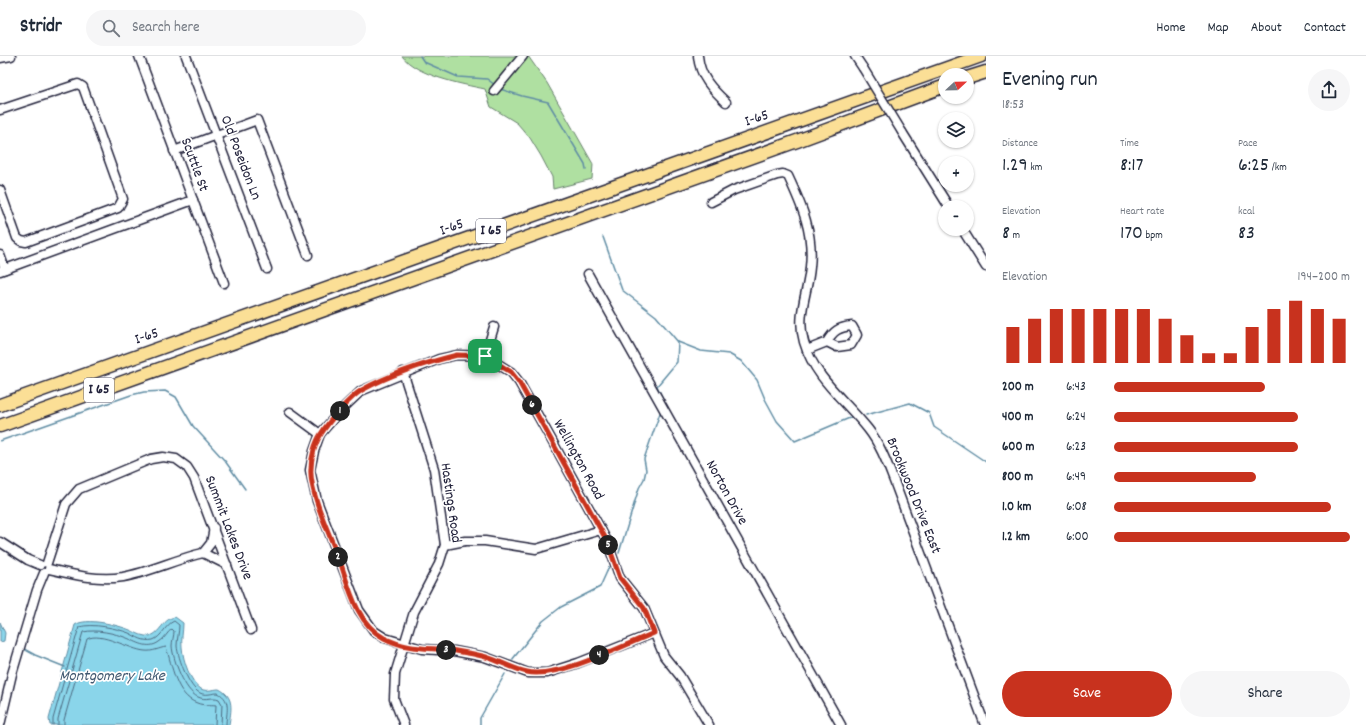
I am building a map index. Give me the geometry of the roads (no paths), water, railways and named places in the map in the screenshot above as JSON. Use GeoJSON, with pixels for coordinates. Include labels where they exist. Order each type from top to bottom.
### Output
{"type":"FeatureCollection","features":[{"type":"Feature","properties":{"kind":"highway","name":"I-65"},"geometry":{"type":"LineString","coordinates":[[0,404],[982,56]]}},
{"type":"Feature","properties":{"kind":"highway"},"geometry":{"type":"LineString","coordinates":[[974,76],[986,72]]}},
{"type":"Feature","properties":{"kind":"highway","name":"I 65"},"geometry":{"type":"LineString","coordinates":[[0,426],[797,141],[938,89]]}},
{"type":"Feature","properties":{"kind":"street"},"geometry":{"type":"LineString","coordinates":[[0,58],[11,56]]}},
{"type":"Feature","properties":{"kind":"street","name":"Scuttle St"},"geometry":{"type":"LineString","coordinates":[[139,56],[224,283]]}},
{"type":"Feature","properties":{"kind":"street","name":"Old Poseidon Ln"},"geometry":{"type":"LineString","coordinates":[[186,56],[267,269]]}},
{"type":"Feature","properties":{"kind":"street"},"geometry":{"type":"LineString","coordinates":[[494,91],[524,56]]}},
{"type":"Feature","properties":{"kind":"street"},"geometry":{"type":"LineString","coordinates":[[698,56],[701,71],[707,83],[726,102]]}},
{"type":"Feature","properties":{"kind":"street"},"geometry":{"type":"LineString","coordinates":[[855,56],[945,200]]}},
{"type":"Feature","properties":{"kind":"street"},"geometry":{"type":"LineString","coordinates":[[0,110],[78,84],[83,87],[123,199],[118,208],[26,242],[17,238],[0,192]]}},
{"type":"Feature","properties":{"kind":"street"},"geometry":{"type":"LineString","coordinates":[[174,151],[257,120],[308,255]]}},
{"type":"Feature","properties":{"kind":"street","name":"Brookwood Drive East"},"geometry":{"type":"LineString","coordinates":[[711,202],[734,190],[777,175],[783,174],[788,176],[805,213],[810,233],[810,268],[800,319],[807,350],[814,367],[869,430],[881,450],[985,725]]}},
{"type":"Feature","properties":{"kind":"street"},"geometry":{"type":"LineString","coordinates":[[0,255],[3,270],[193,200]]}},
{"type":"Feature","properties":{"kind":"street"},"geometry":{"type":"LineString","coordinates":[[966,236],[986,267]]}},
{"type":"Feature","properties":{"kind":"street","name":"Norton Drive"},"geometry":{"type":"LineString","coordinates":[[588,274],[841,725]]}},
{"type":"Feature","properties":{"kind":"street"},"geometry":{"type":"LineString","coordinates":[[485,356],[494,327]]}},
{"type":"Feature","properties":{"kind":"street"},"geometry":{"type":"LineString","coordinates":[[807,350],[827,342]]}},
{"type":"Feature","properties":{"kind":"street","name":"Wellington Road"},"geometry":{"type":"LineString","coordinates":[[654,633],[578,663],[547,673],[528,672],[486,657],[454,651],[422,650],[385,638],[374,631],[359,610],[317,502],[310,470],[314,451],[320,434],[341,410],[361,391],[403,372],[457,355],[485,356],[511,372],[519,382],[601,530],[612,553],[620,578],[644,608],[664,656],[680,676],[709,725]]}},
{"type":"Feature","properties":{"kind":"street","name":"Hastings Road"},"geometry":{"type":"LineString","coordinates":[[403,372],[434,469],[445,545],[439,564],[414,612],[395,674],[393,686],[396,706],[404,725]]}},
{"type":"Feature","properties":{"kind":"street"},"geometry":{"type":"LineString","coordinates":[[290,412],[320,434]]}},
{"type":"Feature","properties":{"kind":"street","name":"Summit Lakes Drive"},"geometry":{"type":"LineString","coordinates":[[0,725],[12,674],[61,516],[69,498],[79,489],[150,459],[163,457],[176,459],[187,467],[194,478],[251,630]]}},
{"type":"Feature","properties":{"kind":"street"},"geometry":{"type":"LineString","coordinates":[[0,542],[28,560],[64,574],[90,577],[122,577],[203,552],[211,543],[214,528]]}},
{"type":"Feature","properties":{"kind":"street"},"geometry":{"type":"LineString","coordinates":[[445,545],[465,541],[485,541],[536,549],[549,547],[601,530]]}},
{"type":"Feature","properties":{"kind":"street"},"geometry":{"type":"LineString","coordinates":[[203,552],[227,565]]}},
{"type":"Feature","properties":{"kind":"water","name":"Montgomery Lake"},"geometry":{"type":"Polygon","coordinates":[[[175,617],[183,623],[183,652],[190,676],[201,689],[219,689],[228,696],[231,704],[229,725],[50,725],[49,719],[75,625],[87,622],[110,624],[125,628],[143,636],[150,636],[170,618],[175,617]]]}},
{"type":"Feature","properties":{"kind":"water"},"geometry":{"type":"Polygon","coordinates":[[[0,622],[5,633],[4,641],[0,642],[0,622]]]}},
{"type":"Feature","properties":{"kind":"waterway"},"geometry":{"type":"LineString","coordinates":[[420,56],[424,62],[458,77],[487,79],[495,85]]}},
{"type":"Feature","properties":{"kind":"waterway"},"geometry":{"type":"LineString","coordinates":[[500,89],[548,102],[585,164],[586,169]]}},
{"type":"Feature","properties":{"kind":"waterway"},"geometry":{"type":"LineString","coordinates":[[603,237],[622,290],[656,316],[678,342],[701,351],[729,354],[741,361],[757,380],[777,421],[795,441],[852,417]]}},
{"type":"Feature","properties":{"kind":"waterway"},"geometry":{"type":"LineString","coordinates":[[664,401],[657,386],[677,362],[678,342]]}},
{"type":"Feature","properties":{"kind":"waterway"},"geometry":{"type":"LineString","coordinates":[[0,441],[131,395],[144,392],[165,391],[176,397],[193,426],[225,461],[245,489]]}},
{"type":"Feature","properties":{"kind":"waterway"},"geometry":{"type":"LineString","coordinates":[[866,415],[910,403],[929,413],[934,427],[986,462]]}},
{"type":"Feature","properties":{"kind":"waterway"},"geometry":{"type":"LineString","coordinates":[[619,553],[639,488],[644,479],[646,470],[644,459],[660,413]]}},
{"type":"Feature","properties":{"kind":"waterway"},"geometry":{"type":"LineString","coordinates":[[512,660],[543,621],[561,607],[600,587],[609,567]]}},
{"type":"Feature","properties":{"kind":"waterway"},"geometry":{"type":"LineString","coordinates":[[24,649],[65,667]]}},
{"type":"Feature","properties":{"kind":"waterway"},"geometry":{"type":"LineString","coordinates":[[480,725],[480,718],[505,674]]}}]}
